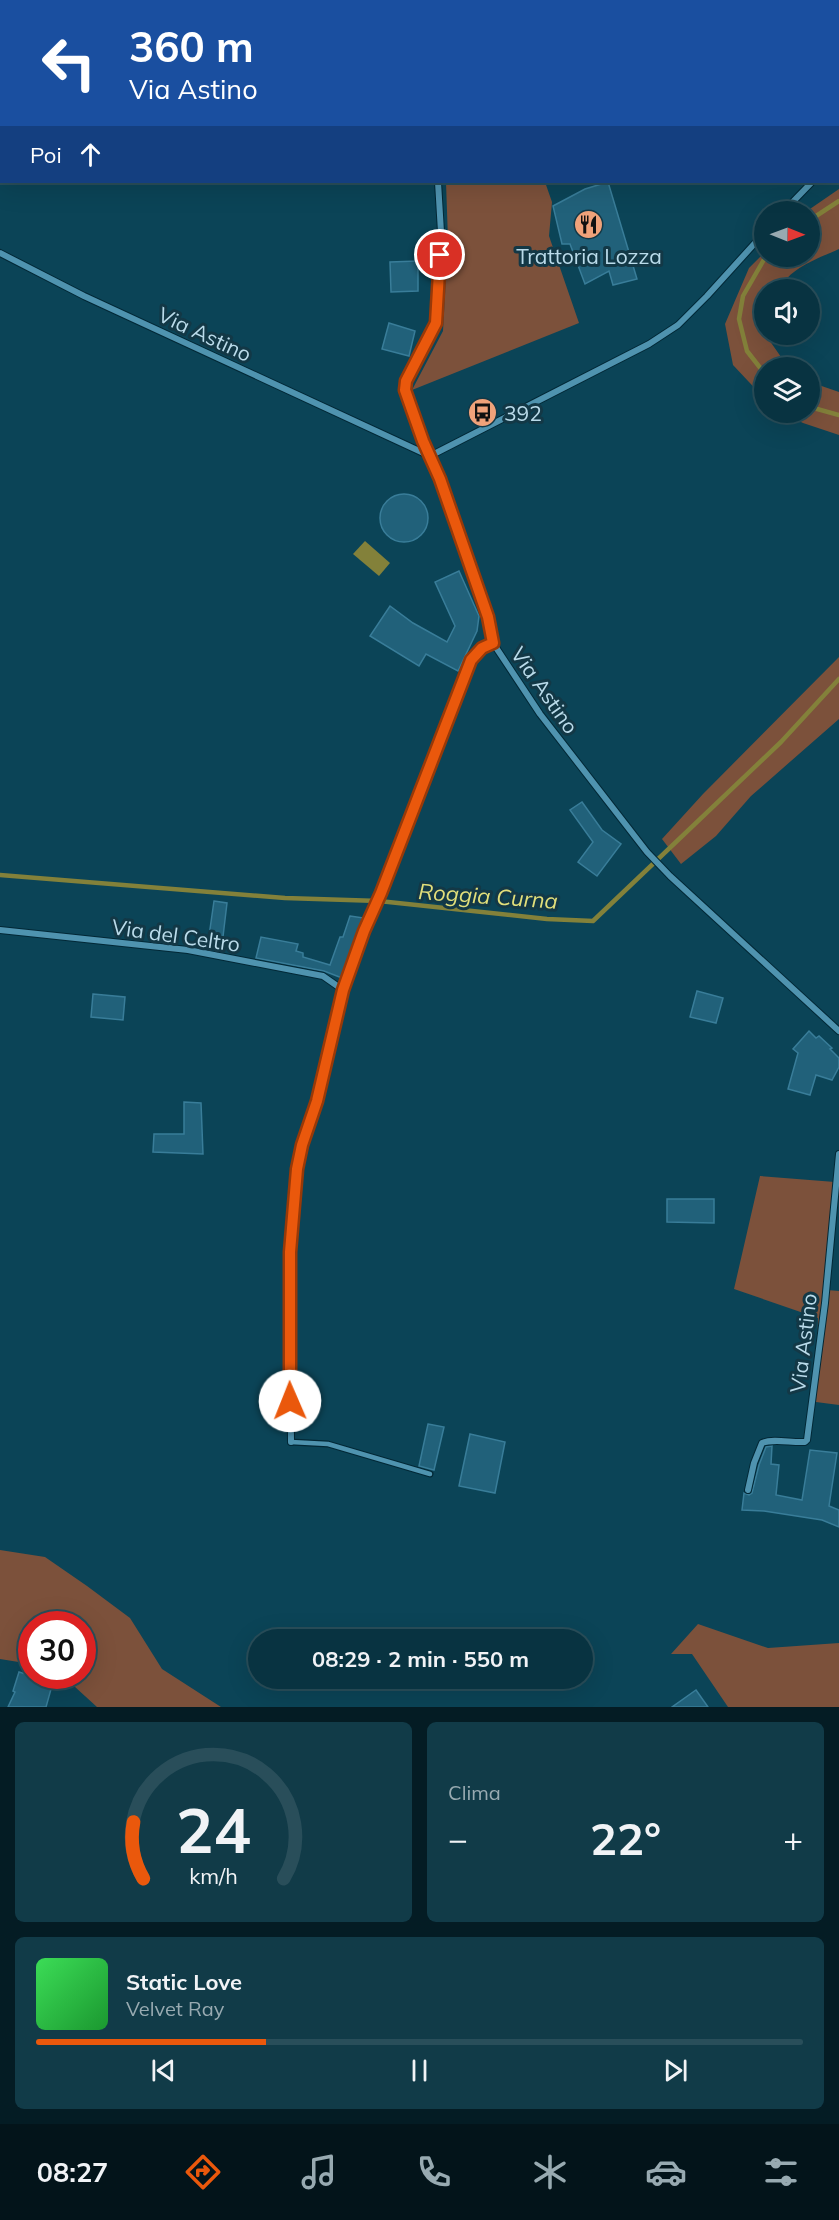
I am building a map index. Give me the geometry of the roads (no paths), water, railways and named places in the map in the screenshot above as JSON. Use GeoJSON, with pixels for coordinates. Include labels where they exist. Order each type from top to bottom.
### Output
{"type":"FeatureCollection","features":[{"type":"Feature","properties":{"kind":"street"},"geometry":{"type":"LineString","coordinates":[[438,183],[441,232],[436,323],[406,381],[405,390],[430,456],[649,345],[678,325],[754,243]]}},
{"type":"Feature","properties":{"kind":"street"},"geometry":{"type":"LineString","coordinates":[[794,201],[811,183]]}},
{"type":"Feature","properties":{"kind":"street","name":"Via Astino"},"geometry":{"type":"LineString","coordinates":[[0,252],[84,296],[430,456],[488,617],[493,643],[540,714],[647,852],[670,876],[839,1031]]}},
{"type":"Feature","properties":{"kind":"street"},"geometry":{"type":"LineString","coordinates":[[291,1442],[290,1252],[297,1169],[302,1145],[317,1101],[343,990],[369,921],[471,660],[482,648],[493,643]]}},
{"type":"Feature","properties":{"kind":"street","name":"Via del Celtro"},"geometry":{"type":"LineString","coordinates":[[0,930],[188,950],[323,976],[343,990]]}},
{"type":"Feature","properties":{"kind":"street","name":"Via Astino"},"geometry":{"type":"LineString","coordinates":[[748,1490],[754,1463],[762,1443],[768,1440],[794,1443],[807,1440],[825,1303],[839,1154]]}},
{"type":"Feature","properties":{"kind":"lane"},"geometry":{"type":"LineString","coordinates":[[291,1442],[328,1444],[430,1474]]}},
{"type":"Feature","properties":{"kind":"waterway","name":"Roggia Curna"},"geometry":{"type":"LineString","coordinates":[[820,213],[839,201]]}},
{"type":"Feature","properties":{"kind":"waterway","name":"Roggia Curna"},"geometry":{"type":"LineString","coordinates":[[754,360],[747,351],[739,319],[743,296],[760,267]]}},
{"type":"Feature","properties":{"kind":"waterway","name":"Roggia Curna"},"geometry":{"type":"LineString","coordinates":[[820,410],[839,415]]}},
{"type":"Feature","properties":{"kind":"waterway","name":"Roggia Curna"},"geometry":{"type":"LineString","coordinates":[[0,875],[285,898],[379,901],[547,919],[593,921],[781,742],[839,679]]}},
{"type":"Feature","properties":{"kind":"place","name":"Trattoria Lozza"},"geometry":{"type":"Point","coordinates":[589,225]}},
{"type":"Feature","properties":{"kind":"place","name":"392"},"geometry":{"type":"Point","coordinates":[483,413]}}]}
